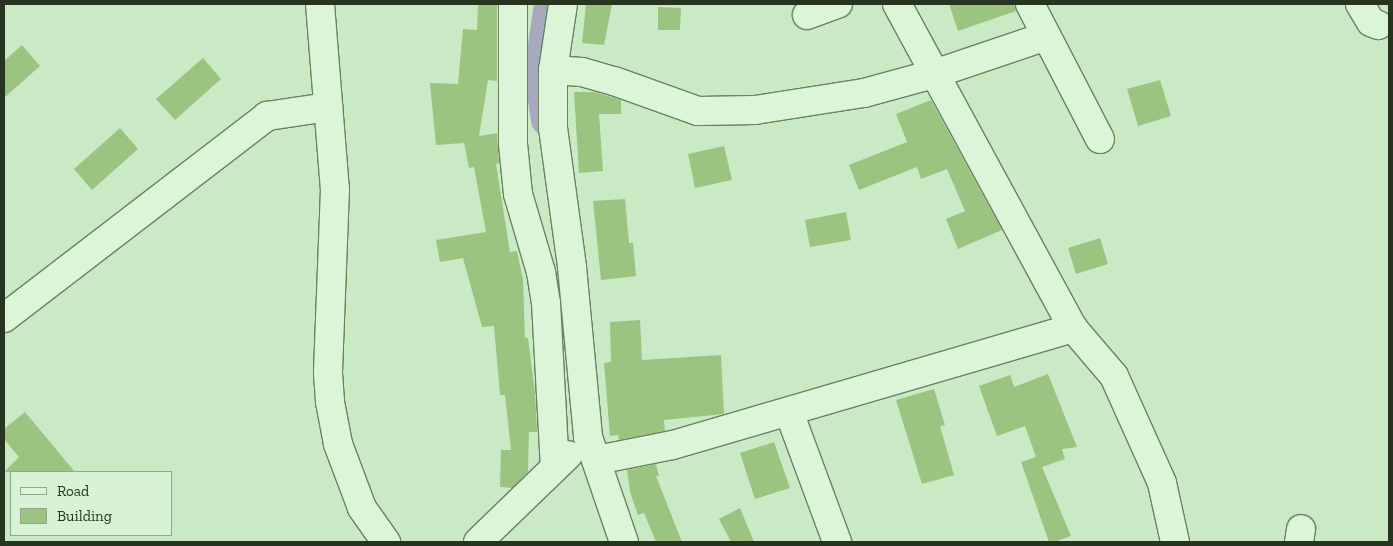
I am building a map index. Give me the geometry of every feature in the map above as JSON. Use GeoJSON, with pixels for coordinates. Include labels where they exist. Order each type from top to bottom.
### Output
{"type":"FeatureCollection","features":[{"type":"Feature","properties":{"kind":"street"},"geometry":{"type":"LineString","coordinates":[[320,4],[335,189],[328,373],[330,402],[338,444],[362,508],[386,542]]}},
{"type":"Feature","properties":{"kind":"street"},"geometry":{"type":"LineString","coordinates":[[513,4],[511,82],[516,174],[518,194],[541,272],[546,303],[559,464]]}},
{"type":"Feature","properties":{"kind":"street"},"geometry":{"type":"LineString","coordinates":[[562,4],[552,70],[547,143],[572,267],[592,448],[624,542]]}},
{"type":"Feature","properties":{"kind":"street"},"geometry":{"type":"LineString","coordinates":[[807,15],[838,4]]}},
{"type":"Feature","properties":{"kind":"street"},"geometry":{"type":"LineString","coordinates":[[897,4],[937,74],[1072,328],[1114,376],[1162,483],[1175,542]]}},
{"type":"Feature","properties":{"kind":"street"},"geometry":{"type":"LineString","coordinates":[[1030,4],[1100,139]]}},
{"type":"Feature","properties":{"kind":"street"},"geometry":{"type":"LineString","coordinates":[[1360,4],[1371,22],[1378,25]]}},
{"type":"Feature","properties":{"kind":"street"},"geometry":{"type":"LineString","coordinates":[[552,70],[582,72],[614,81],[698,111],[808,104],[937,74],[1046,36]]}},
{"type":"Feature","properties":{"kind":"street"},"geometry":{"type":"LineString","coordinates":[[4,318],[267,116],[328,107]]}},
{"type":"Feature","properties":{"kind":"street"},"geometry":{"type":"LineString","coordinates":[[516,174],[547,143]]}},
{"type":"Feature","properties":{"kind":"street"},"geometry":{"type":"LineString","coordinates":[[478,542],[559,464],[592,448],[673,445],[1072,328]]}},
{"type":"Feature","properties":{"kind":"street"},"geometry":{"type":"LineString","coordinates":[[789,412],[836,542]]}},
{"type":"Feature","properties":{"kind":"building"},"geometry":{"type":"Polygon","coordinates":[[[478,4],[497,4],[497,81],[488,80],[479,136],[497,133],[499,163],[496,164],[510,252],[517,251],[523,280],[525,338],[528,338],[535,393],[537,432],[529,432],[528,472],[512,488],[500,487],[501,450],[511,450],[505,395],[500,395],[494,326],[482,327],[463,258],[440,262],[436,240],[486,232],[474,167],[469,168],[464,143],[436,145],[430,83],[458,84],[463,29],[477,30],[478,4]]]}},
{"type":"Feature","properties":{"kind":"building"},"geometry":{"type":"Polygon","coordinates":[[[586,4],[612,4],[604,45],[582,43],[586,4]]]}},
{"type":"Feature","properties":{"kind":"building"},"geometry":{"type":"Polygon","coordinates":[[[949,4],[1014,4],[1016,11],[958,31],[949,4]]]}},
{"type":"Feature","properties":{"kind":"building"},"geometry":{"type":"Polygon","coordinates":[[[658,7],[681,8],[680,30],[658,30],[658,7]]]}},
{"type":"Feature","properties":{"kind":"building"},"geometry":{"type":"Polygon","coordinates":[[[22,45],[40,66],[4,98],[4,61],[22,45]]]}},
{"type":"Feature","properties":{"kind":"building"},"geometry":{"type":"Polygon","coordinates":[[[203,58],[221,79],[175,120],[156,99],[203,58]]]}},
{"type":"Feature","properties":{"kind":"building"},"geometry":{"type":"Polygon","coordinates":[[[1160,80],[1171,116],[1138,126],[1127,89],[1160,80]]]}},
{"type":"Feature","properties":{"kind":"building"},"geometry":{"type":"Polygon","coordinates":[[[574,92],[595,92],[621,100],[621,114],[599,114],[603,171],[579,173],[574,92]]]}},
{"type":"Feature","properties":{"kind":"building"},"geometry":{"type":"Polygon","coordinates":[[[931,100],[1002,230],[958,249],[946,219],[965,211],[947,169],[921,179],[917,167],[859,190],[849,165],[907,142],[896,114],[931,100]]]}},
{"type":"Feature","properties":{"kind":"building"},"geometry":{"type":"Polygon","coordinates":[[[120,128],[138,149],[92,190],[74,169],[120,128]]]}},
{"type":"Feature","properties":{"kind":"building"},"geometry":{"type":"Polygon","coordinates":[[[724,146],[732,180],[695,188],[688,154],[724,146]]]}},
{"type":"Feature","properties":{"kind":"building"},"geometry":{"type":"Polygon","coordinates":[[[625,199],[629,243],[633,243],[636,276],[601,280],[593,201],[625,199]]]}},
{"type":"Feature","properties":{"kind":"building"},"geometry":{"type":"Polygon","coordinates":[[[846,212],[851,240],[810,247],[805,220],[846,212]]]}},
{"type":"Feature","properties":{"kind":"building"},"geometry":{"type":"Polygon","coordinates":[[[1100,238],[1108,264],[1076,274],[1068,248],[1100,238]]]}},
{"type":"Feature","properties":{"kind":"building"},"geometry":{"type":"Polygon","coordinates":[[[640,320],[642,360],[721,355],[724,414],[664,420],[665,431],[619,440],[618,435],[610,436],[604,363],[611,362],[610,322],[640,320]]]}},
{"type":"Feature","properties":{"kind":"building"},"geometry":{"type":"Polygon","coordinates":[[[1048,374],[1077,447],[1062,449],[1065,459],[1042,467],[1071,536],[1054,542],[1049,542],[1021,462],[1036,457],[1025,426],[997,436],[979,386],[1010,375],[1014,387],[1048,374]]]}},
{"type":"Feature","properties":{"kind":"building"},"geometry":{"type":"Polygon","coordinates":[[[934,389],[945,425],[940,426],[954,475],[922,484],[896,400],[934,389]]]}},
{"type":"Feature","properties":{"kind":"building"},"geometry":{"type":"Polygon","coordinates":[[[25,412],[74,471],[4,472],[19,457],[4,439],[4,429],[25,412]]]}},
{"type":"Feature","properties":{"kind":"building"},"geometry":{"type":"Polygon","coordinates":[[[774,442],[790,488],[755,499],[740,453],[774,442]]]}},
{"type":"Feature","properties":{"kind":"building"},"geometry":{"type":"Polygon","coordinates":[[[656,464],[659,476],[656,476],[682,542],[656,542],[644,513],[638,515],[630,492],[627,470],[656,464]]]}},
{"type":"Feature","properties":{"kind":"building"},"geometry":{"type":"Polygon","coordinates":[[[740,508],[754,542],[731,542],[719,519],[740,508]]]}},
{"type":"Feature","properties":{"kind":"waterway"},"geometry":{"type":"LineString","coordinates":[[545,120],[538,72],[548,4]]}}]}
